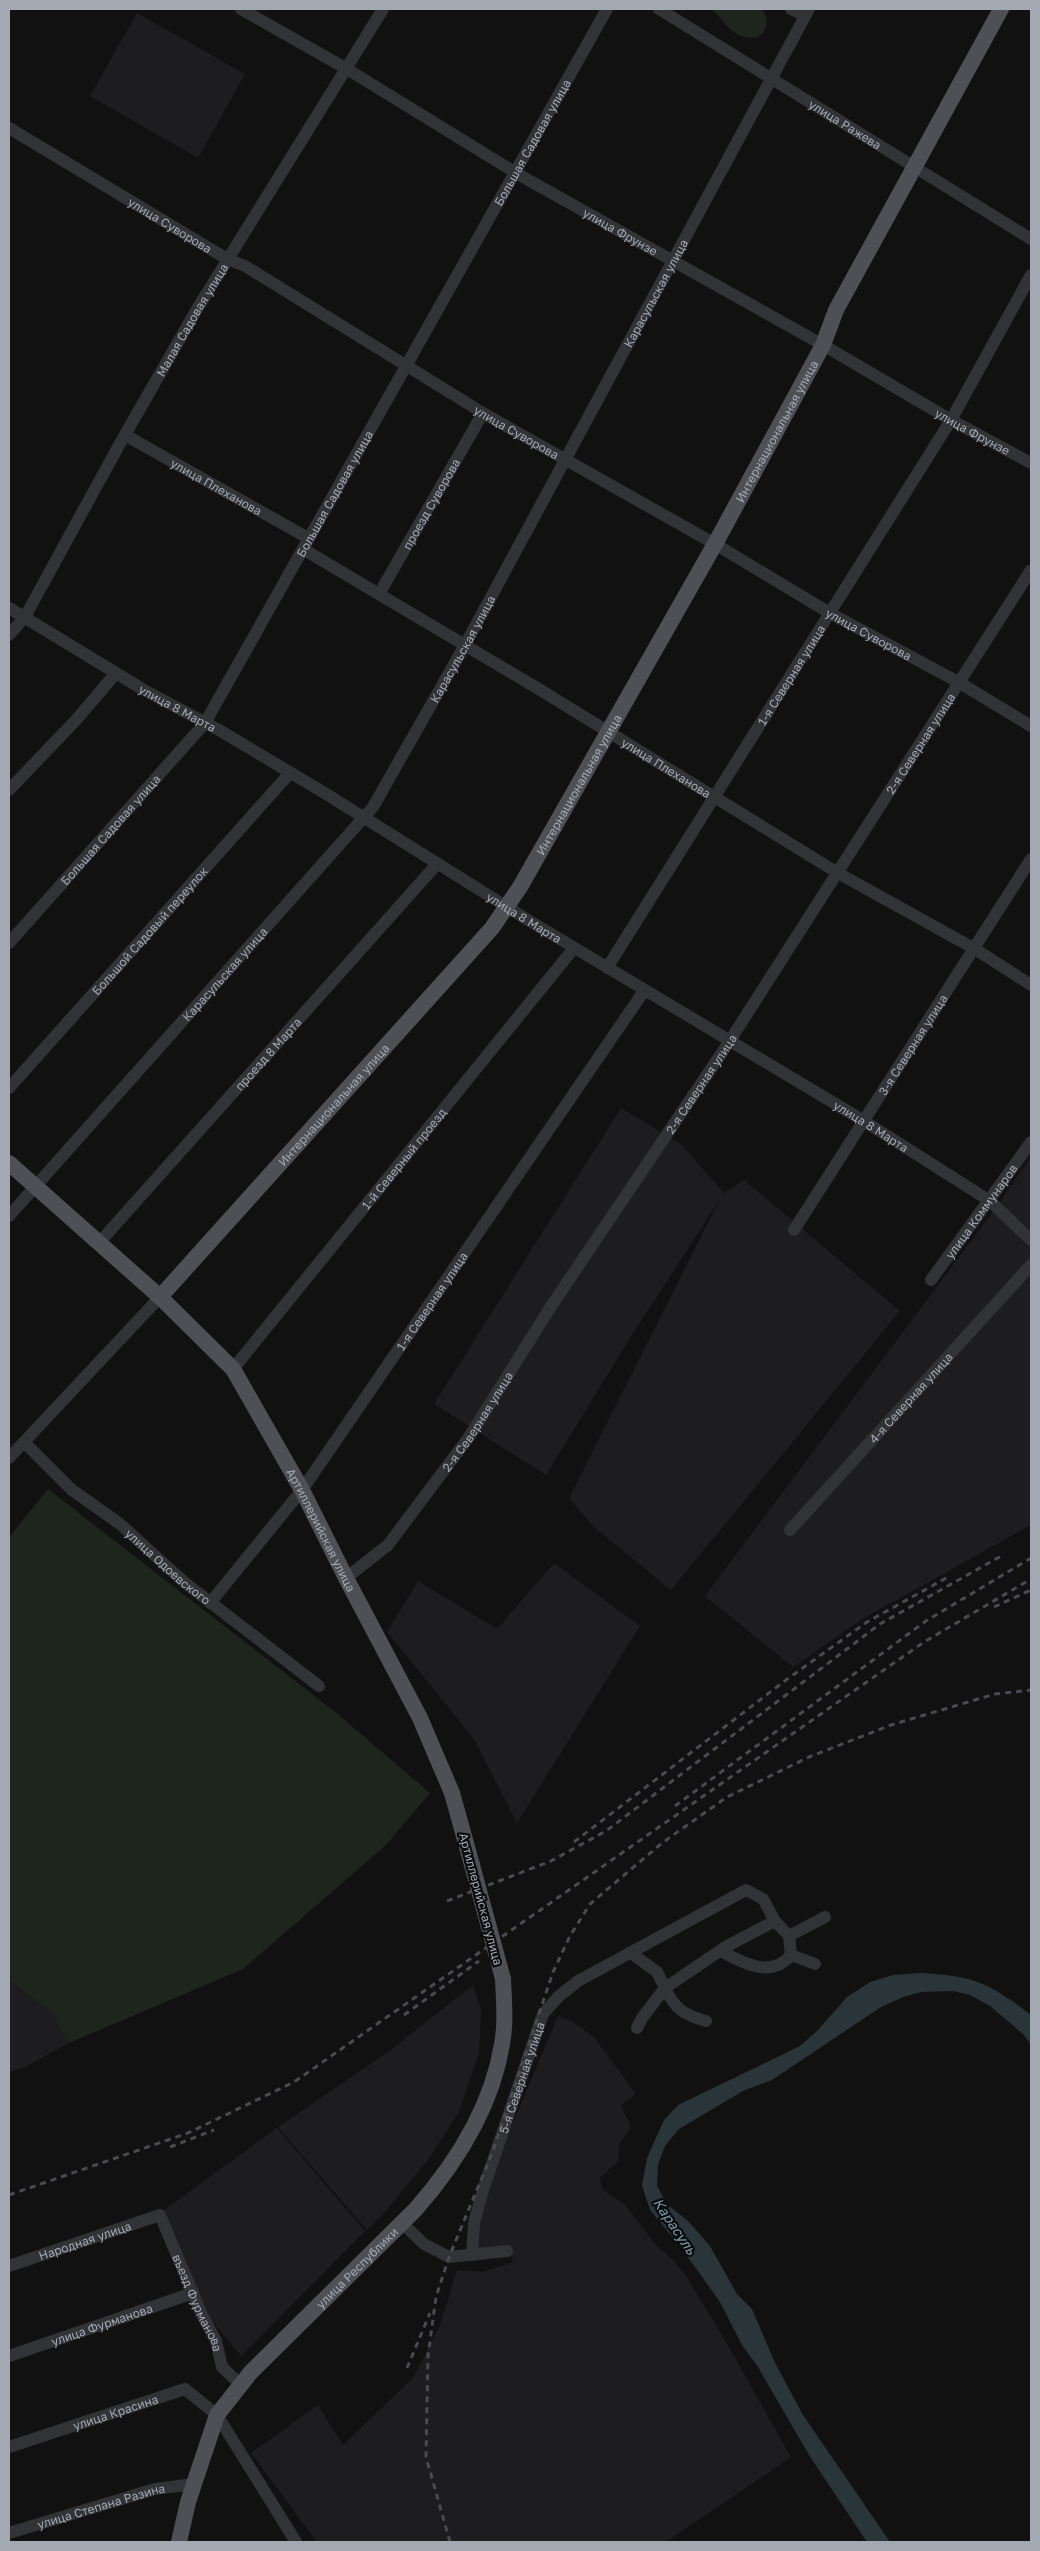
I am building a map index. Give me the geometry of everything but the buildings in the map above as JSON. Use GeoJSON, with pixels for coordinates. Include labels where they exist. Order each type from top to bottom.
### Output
{"type":"FeatureCollection","features":[{"type":"Feature","properties":{"kind":"main road","name":"Интернациональная улица"},"geometry":{"type":"LineString","coordinates":[[160,1297],[492,928],[507,907],[715,544],[823,345],[836,310],[1001,9]]}},
{"type":"Feature","properties":{"kind":"main road","name":"Артиллерийская улица"},"geometry":{"type":"LineString","coordinates":[[9,1163],[98,1244],[160,1297],[233,1368],[302,1490],[420,1718],[452,1793],[503,1979]]}},
{"type":"Feature","properties":{"kind":"main road","name":"улица Республики"},"geometry":{"type":"LineString","coordinates":[[179,2542],[194,2484],[217,2414],[240,2385],[402,2223],[438,2184],[457,2158],[483,2107],[502,2044],[505,2012],[503,1979]]}},
{"type":"Feature","properties":{"kind":"street","name":"улица Фрунзе"},"geometry":{"type":"LineString","coordinates":[[240,9],[347,69],[516,173],[823,345],[951,420],[1031,463]]}},
{"type":"Feature","properties":{"kind":"street","name":"Малая Садовая улица"},"geometry":{"type":"LineString","coordinates":[[9,635],[25,617],[125,435],[227,259],[383,9]]}},
{"type":"Feature","properties":{"kind":"street","name":"Большая Садовая улица"},"geometry":{"type":"LineString","coordinates":[[9,943],[205,722],[607,9]]}},
{"type":"Feature","properties":{"kind":"street","name":"улица Ражева"},"geometry":{"type":"LineString","coordinates":[[659,9],[772,77],[914,168],[1031,238]]}},
{"type":"Feature","properties":{"kind":"street"},"geometry":{"type":"LineString","coordinates":[[791,9],[807,13]]}},
{"type":"Feature","properties":{"kind":"street","name":"Карасульская улица"},"geometry":{"type":"LineString","coordinates":[[9,1216],[365,817],[465,645],[671,261],[807,13]]}},
{"type":"Feature","properties":{"kind":"street","name":"улица Суворова"},"geometry":{"type":"LineString","coordinates":[[9,128],[227,259],[245,266],[483,413],[715,544],[828,612],[960,683],[1031,726]]}},
{"type":"Feature","properties":{"kind":"street","name":"1-я Северная улица"},"geometry":{"type":"LineString","coordinates":[[607,968],[828,612],[951,420],[1031,275]]}},
{"type":"Feature","properties":{"kind":"street","name":"проезд Суворова"},"geometry":{"type":"LineString","coordinates":[[379,594],[483,413]]}},
{"type":"Feature","properties":{"kind":"street","name":"улица Плеханова"},"geometry":{"type":"LineString","coordinates":[[125,435],[306,544],[379,594],[838,873],[975,949],[1031,984]]}},
{"type":"Feature","properties":{"kind":"street","name":"2-я Северная улица"},"geometry":{"type":"LineString","coordinates":[[346,1578],[388,1545],[469,1437],[555,1300],[729,1042],[1031,570]]}},
{"type":"Feature","properties":{"kind":"street","name":"улица 8 Марта"},"geometry":{"type":"LineString","coordinates":[[9,608],[116,673],[205,722],[365,817],[437,864],[644,991],[864,1121],[990,1201],[1031,1240]]}},
{"type":"Feature","properties":{"kind":"street"},"geometry":{"type":"LineString","coordinates":[[9,790],[76,720],[116,673]]}},
{"type":"Feature","properties":{"kind":"street","name":"Большой Садовый переулок"},"geometry":{"type":"LineString","coordinates":[[9,1088],[290,773]]}},
{"type":"Feature","properties":{"kind":"street","name":"3-я Северная улица"},"geometry":{"type":"LineString","coordinates":[[794,1230],[1031,859]]}},
{"type":"Feature","properties":{"kind":"street","name":"проезд 8 Марта"},"geometry":{"type":"LineString","coordinates":[[98,1244],[437,864]]}},
{"type":"Feature","properties":{"kind":"street","name":"1-й Северный проезд"},"geometry":{"type":"LineString","coordinates":[[233,1368],[574,948]]}},
{"type":"Feature","properties":{"kind":"street","name":"1-я Северная улица"},"geometry":{"type":"LineString","coordinates":[[210,1603],[302,1490],[644,991]]}},
{"type":"Feature","properties":{"kind":"street","name":"улица Коммунаров"},"geometry":{"type":"LineString","coordinates":[[931,1280],[1031,1142]]}},
{"type":"Feature","properties":{"kind":"street","name":"4-я Северная улица"},"geometry":{"type":"LineString","coordinates":[[790,1530],[1031,1265]]}},
{"type":"Feature","properties":{"kind":"street","name":"Интернациональная улица"},"geometry":{"type":"LineString","coordinates":[[9,1458],[160,1297]]}},
{"type":"Feature","properties":{"kind":"street","name":"улица Одоевского"},"geometry":{"type":"LineString","coordinates":[[24,1442],[72,1490],[120,1524],[210,1603],[319,1686]]}},
{"type":"Feature","properties":{"kind":"street","name":"5-я Северная улица"},"geometry":{"type":"LineString","coordinates":[[472,2255],[474,2223],[483,2190],[543,2014],[558,1997],[578,1981],[746,1890],[763,1899],[775,1921]]}},
{"type":"Feature","properties":{"kind":"street"},"geometry":{"type":"LineString","coordinates":[[789,1936],[825,1916]]}},
{"type":"Feature","properties":{"kind":"street"},"geometry":{"type":"LineString","coordinates":[[637,2028],[642,2018],[665,1988],[721,1951],[775,1921],[789,1936],[791,1955],[784,1964],[769,1968],[753,1966],[721,1951]]}},
{"type":"Feature","properties":{"kind":"street"},"geometry":{"type":"LineString","coordinates":[[631,1953],[657,1972],[672,2004],[690,2016],[706,2021]]}},
{"type":"Feature","properties":{"kind":"street"},"geometry":{"type":"LineString","coordinates":[[791,1955],[815,1964]]}},
{"type":"Feature","properties":{"kind":"street","name":"Народная улица"},"geometry":{"type":"LineString","coordinates":[[9,2266],[160,2215]]}},
{"type":"Feature","properties":{"kind":"street","name":"въезд Фурманова"},"geometry":{"type":"LineString","coordinates":[[160,2215],[193,2293],[216,2341],[222,2367],[240,2385]]}},
{"type":"Feature","properties":{"kind":"street"},"geometry":{"type":"LineString","coordinates":[[402,2223],[424,2244],[449,2257],[507,2251]]}},
{"type":"Feature","properties":{"kind":"street","name":"улица Фурманова"},"geometry":{"type":"LineString","coordinates":[[9,2356],[193,2293]]}},
{"type":"Feature","properties":{"kind":"street","name":"улица Красина"},"geometry":{"type":"LineString","coordinates":[[9,2446],[185,2389],[217,2414]]}},
{"type":"Feature","properties":{"kind":"street"},"geometry":{"type":"LineString","coordinates":[[217,2414],[296,2542]]}},
{"type":"Feature","properties":{"kind":"street","name":"улица Степана Разина"},"geometry":{"type":"LineString","coordinates":[[9,2533],[154,2489],[194,2484]]}},
{"type":"Feature","properties":{"kind":"shaded area"},"geometry":{"type":"Polygon","coordinates":[[[712,9],[762,9],[767,25],[757,38],[741,36],[730,29],[712,9]]]}},
{"type":"Feature","properties":{"kind":"shaded area"},"geometry":{"type":"Polygon","coordinates":[[[137,13],[245,74],[198,158],[90,96],[137,13]]]}},
{"type":"Feature","properties":{"kind":"shaded area"},"geometry":{"type":"Polygon","coordinates":[[[621,1108],[682,1145],[724,1193],[744,1180],[900,1311],[671,1590],[594,1527],[569,1498],[720,1199],[632,1335],[546,1475],[434,1404],[621,1108]]]}},
{"type":"Feature","properties":{"kind":"shaded area"},"geometry":{"type":"Polygon","coordinates":[[[1031,1156],[1031,1525],[864,1618],[793,1667],[705,1596],[1001,1201],[1031,1156]]]}},
{"type":"Feature","properties":{"kind":"shaded area"},"geometry":{"type":"Polygon","coordinates":[[[48,1489],[334,1711],[430,1793],[386,1845],[243,1969],[69,2043],[52,2013],[9,1980],[9,1537],[48,1489]]]}},
{"type":"Feature","properties":{"kind":"shaded area"},"geometry":{"type":"Polygon","coordinates":[[[554,1563],[640,1626],[517,1823],[474,1739],[387,1632],[418,1581],[497,1629],[554,1563]]]}},
{"type":"Feature","properties":{"kind":"shaded area"},"geometry":{"type":"Polygon","coordinates":[[[9,1980],[52,2013],[69,2043],[25,2067],[9,2072],[9,1980]]]}},
{"type":"Feature","properties":{"kind":"shaded area"},"geometry":{"type":"Polygon","coordinates":[[[473,1985],[481,2009],[479,2053],[459,2112],[427,2161],[384,2213],[367,2230],[278,2127],[384,2055],[473,1985]]]}},
{"type":"Feature","properties":{"kind":"shaded area"},"geometry":{"type":"Polygon","coordinates":[[[558,2016],[573,2022],[594,2037],[636,2094],[621,2105],[631,2128],[620,2142],[618,2162],[600,2177],[602,2189],[625,2205],[657,2246],[674,2261],[686,2276],[722,2335],[791,2457],[666,2542],[317,2542],[251,2453],[318,2405],[343,2445],[413,2378],[440,2325],[457,2270],[483,2272],[513,2262],[507,2246],[478,2250],[479,2219],[501,2151],[558,2016]]]}},
{"type":"Feature","properties":{"kind":"shaded area"},"geometry":{"type":"Polygon","coordinates":[[[277,2128],[365,2231],[241,2356],[205,2313],[164,2210],[277,2128]]]}},
{"type":"Feature","properties":{"kind":"water","name":"Карасуль"},"geometry":{"type":"Polygon","coordinates":[[[920,1973],[968,1979],[1003,1995],[1031,2015],[1031,2044],[1023,2034],[990,2006],[970,1995],[953,1991],[921,1992],[903,1997],[881,2007],[772,2080],[743,2091],[679,2129],[665,2146],[658,2164],[657,2186],[667,2204],[689,2222],[710,2246],[737,2294],[752,2309],[775,2363],[803,2415],[890,2542],[867,2542],[809,2455],[758,2367],[742,2345],[720,2302],[680,2246],[650,2210],[642,2185],[647,2158],[664,2120],[678,2105],[800,2046],[817,2031],[847,1997],[870,1982],[893,1975],[920,1973]]]}},
{"type":"Feature","properties":{"kind":"railway"},"geometry":{"type":"LineString","coordinates":[[447,1901],[551,1861],[606,1831],[880,1624],[1003,1555]]}},
{"type":"Feature","properties":{"kind":"railway"},"geometry":{"type":"LineString","coordinates":[[675,1806],[926,1621],[1031,1558]]}},
{"type":"Feature","properties":{"kind":"railway"},"geometry":{"type":"LineString","coordinates":[[574,1842],[786,1680],[867,1622],[948,1577]]}},
{"type":"Feature","properties":{"kind":"railway"},"geometry":{"type":"LineString","coordinates":[[9,2195],[188,2133],[294,2082],[924,1642],[1031,1579]]}},
{"type":"Feature","properties":{"kind":"railway"},"geometry":{"type":"LineString","coordinates":[[994,1607],[1031,1590]]}},
{"type":"Feature","properties":{"kind":"railway"},"geometry":{"type":"LineString","coordinates":[[450,2542],[426,2457],[428,2356],[436,2297],[449,2257],[493,2151],[553,1972],[570,1936],[590,1904],[662,1843],[727,1797],[809,1757],[891,1725],[995,1694],[1031,1690]]}},
{"type":"Feature","properties":{"kind":"railway"},"geometry":{"type":"LineString","coordinates":[[404,2015],[479,1961]]}},
{"type":"Feature","properties":{"kind":"railway"},"geometry":{"type":"LineString","coordinates":[[170,2147],[214,2130]]}},
{"type":"Feature","properties":{"kind":"railway"},"geometry":{"type":"LineString","coordinates":[[407,2368],[430,2313]]}}]}
